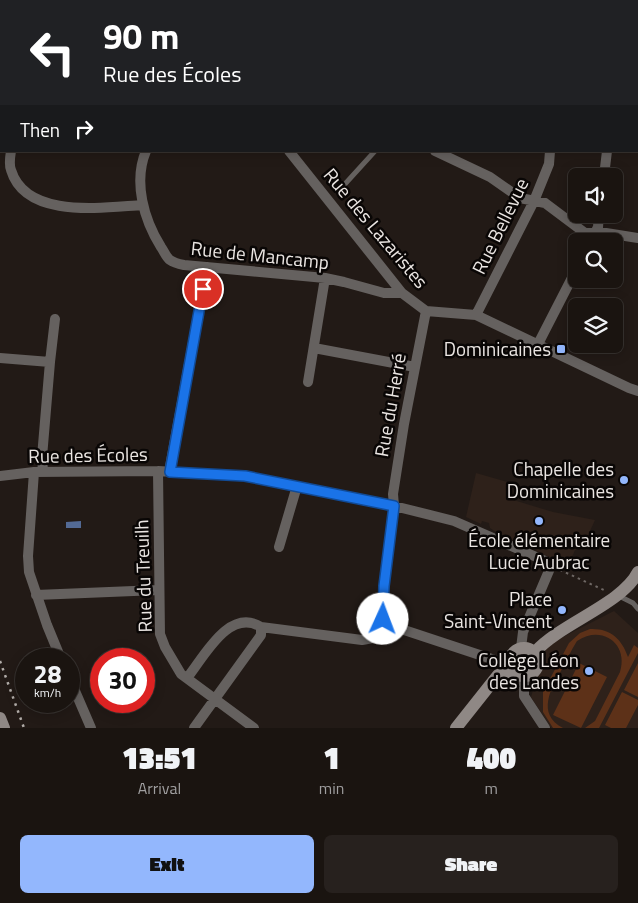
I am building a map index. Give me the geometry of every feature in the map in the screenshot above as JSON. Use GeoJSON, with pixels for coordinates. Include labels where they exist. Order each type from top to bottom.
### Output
{"type":"FeatureCollection","features":[{"type":"Feature","properties":{"kind":"main road"},"geometry":{"type":"LineString","coordinates":[[535,652],[554,634],[616,595],[637,578]]}},
{"type":"Feature","properties":{"kind":"main road"},"geometry":{"type":"LineString","coordinates":[[456,728],[498,675],[515,671],[529,676],[536,670],[539,661],[535,652],[528,648],[517,650],[511,657],[515,671]]}},
{"type":"Feature","properties":{"kind":"main road"},"geometry":{"type":"LineString","coordinates":[[0,718],[4,728]]}},
{"type":"Feature","properties":{"kind":"street"},"geometry":{"type":"LineString","coordinates":[[10,152],[10,168],[18,183],[27,192],[53,206],[68,208],[144,205]]}},
{"type":"Feature","properties":{"kind":"street","name":"Rue de Mancamp"},"geometry":{"type":"LineString","coordinates":[[146,152],[142,160],[140,181],[144,205],[154,235],[168,259],[184,265],[325,278],[384,293],[402,293]]}},
{"type":"Feature","properties":{"kind":"street","name":"Rue des Lazaristes"},"geometry":{"type":"LineString","coordinates":[[290,152],[402,293],[426,311],[476,315],[638,391]]}},
{"type":"Feature","properties":{"kind":"street"},"geometry":{"type":"LineString","coordinates":[[437,152],[490,177],[520,198],[551,206],[585,233]]}},
{"type":"Feature","properties":{"kind":"street","name":"Rue Bellevue"},"geometry":{"type":"LineString","coordinates":[[476,315],[534,201],[549,164],[550,152]]}},
{"type":"Feature","properties":{"kind":"street"},"geometry":{"type":"LineString","coordinates":[[605,168],[607,152]]}},
{"type":"Feature","properties":{"kind":"street"},"geometry":{"type":"LineString","coordinates":[[623,236],[638,238]]}},
{"type":"Feature","properties":{"kind":"street"},"geometry":{"type":"LineString","coordinates":[[170,472],[207,267]]}},
{"type":"Feature","properties":{"kind":"street"},"geometry":{"type":"LineString","coordinates":[[308,382],[325,278]]}},
{"type":"Feature","properties":{"kind":"street"},"geometry":{"type":"LineString","coordinates":[[538,344],[568,286]]}},
{"type":"Feature","properties":{"kind":"street","name":"Rue du Herré"},"geometry":{"type":"LineString","coordinates":[[386,623],[383,619],[384,586],[394,506],[392,494],[426,311]]}},
{"type":"Feature","properties":{"kind":"street"},"geometry":{"type":"LineString","coordinates":[[55,319],[42,457],[28,556],[36,595],[57,648]]}},
{"type":"Feature","properties":{"kind":"street"},"geometry":{"type":"LineString","coordinates":[[314,348],[415,367]]}},
{"type":"Feature","properties":{"kind":"street"},"geometry":{"type":"LineString","coordinates":[[0,358],[50,362]]}},
{"type":"Feature","properties":{"kind":"street","name":"Rue des Écoles"},"geometry":{"type":"LineString","coordinates":[[0,476],[39,472],[170,472],[245,476],[394,506],[454,521],[550,563],[551,566]]}},
{"type":"Feature","properties":{"kind":"street","name":"Rue du Treuilh"},"geometry":{"type":"LineString","coordinates":[[158,472],[160,634],[165,647],[181,674],[254,728]]}},
{"type":"Feature","properties":{"kind":"street"},"geometry":{"type":"LineString","coordinates":[[279,547],[297,486]]}},
{"type":"Feature","properties":{"kind":"street"},"geometry":{"type":"LineString","coordinates":[[521,648],[523,632],[551,566]]}},
{"type":"Feature","properties":{"kind":"street"},"geometry":{"type":"LineString","coordinates":[[36,595],[158,590]]}},
{"type":"Feature","properties":{"kind":"street"},"geometry":{"type":"LineString","coordinates":[[187,678],[229,627],[245,621],[261,627],[362,640],[373,638],[386,623],[515,671],[524,696],[545,728]]}},
{"type":"Feature","properties":{"kind":"street"},"geometry":{"type":"LineString","coordinates":[[194,728],[261,635],[261,627]]}},
{"type":"Feature","properties":{"kind":"street"},"geometry":{"type":"LineString","coordinates":[[80,704],[90,728]]}},
{"type":"Feature","properties":{"kind":"lane"},"geometry":{"type":"LineString","coordinates":[[344,184],[374,152]]}},
{"type":"Feature","properties":{"kind":"lane"},"geometry":{"type":"LineString","coordinates":[[616,595],[633,602],[638,609]]}},
{"type":"Feature","properties":{"kind":"path"},"geometry":{"type":"LineString","coordinates":[[551,566],[616,595]]}},
{"type":"Feature","properties":{"kind":"shaded area","name":"École élémentaire Lucie Aubrac"},"geometry":{"type":"Polygon","coordinates":[[[476,473],[514,484],[510,499],[553,512],[595,520],[585,542],[575,550],[572,557],[577,560],[573,568],[496,532],[490,528],[489,523],[482,521],[481,524],[466,517],[476,473]]]}},
{"type":"Feature","properties":{"kind":"shaded area","name":"Collège Léon des Landes"},"geometry":{"type":"Polygon","coordinates":[[[614,611],[638,633],[638,728],[551,728],[531,697],[547,645],[614,611]]]}},
{"type":"Feature","properties":{"kind":"shaded area"},"geometry":{"type":"Polygon","coordinates":[[[590,629],[604,630],[614,636],[619,640],[628,657],[634,645],[638,648],[638,653],[599,728],[585,728],[595,721],[620,672],[622,662],[621,653],[617,645],[604,636],[586,636],[577,641],[550,692],[548,708],[550,716],[563,728],[553,728],[543,712],[543,692],[569,643],[580,633],[590,629]]]}},
{"type":"Feature","properties":{"kind":"shaded area"},"geometry":{"type":"Polygon","coordinates":[[[579,663],[607,677],[581,728],[553,715],[579,663]]]}},
{"type":"Feature","properties":{"kind":"shaded area"},"geometry":{"type":"Polygon","coordinates":[[[638,663],[638,697],[624,690],[638,663]]]}},
{"type":"Feature","properties":{"kind":"shaded area"},"geometry":{"type":"Polygon","coordinates":[[[622,692],[638,700],[638,705],[626,728],[611,728],[605,725],[622,692]]]}},
{"type":"Feature","properties":{"kind":"water"},"geometry":{"type":"Polygon","coordinates":[[[81,521],[81,528],[66,528],[66,522],[81,521]]]}},
{"type":"Feature","properties":{"kind":"railway"},"geometry":{"type":"LineString","coordinates":[[0,661],[24,728]]}},
{"type":"Feature","properties":{"kind":"place","name":"Dominicaines"},"geometry":{"type":"Point","coordinates":[561,349]}},
{"type":"Feature","properties":{"kind":"place","name":"Chapelle des Dominicaines"},"geometry":{"type":"Point","coordinates":[624,480]}},
{"type":"Feature","properties":{"kind":"place","name":"École élémentaire Lucie Aubrac"},"geometry":{"type":"Point","coordinates":[539,521]}},
{"type":"Feature","properties":{"kind":"place","name":"Place Saint-Vincent"},"geometry":{"type":"Point","coordinates":[562,610]}},
{"type":"Feature","properties":{"kind":"place","name":"Collège Léon des Landes"},"geometry":{"type":"Point","coordinates":[589,671]}},
{"type":"Feature","properties":{"kind":"route"},"geometry":{"type":"LineString","coordinates":[[203,289],[170,472],[245,476],[394,506],[384,586],[383,619]]}}]}
